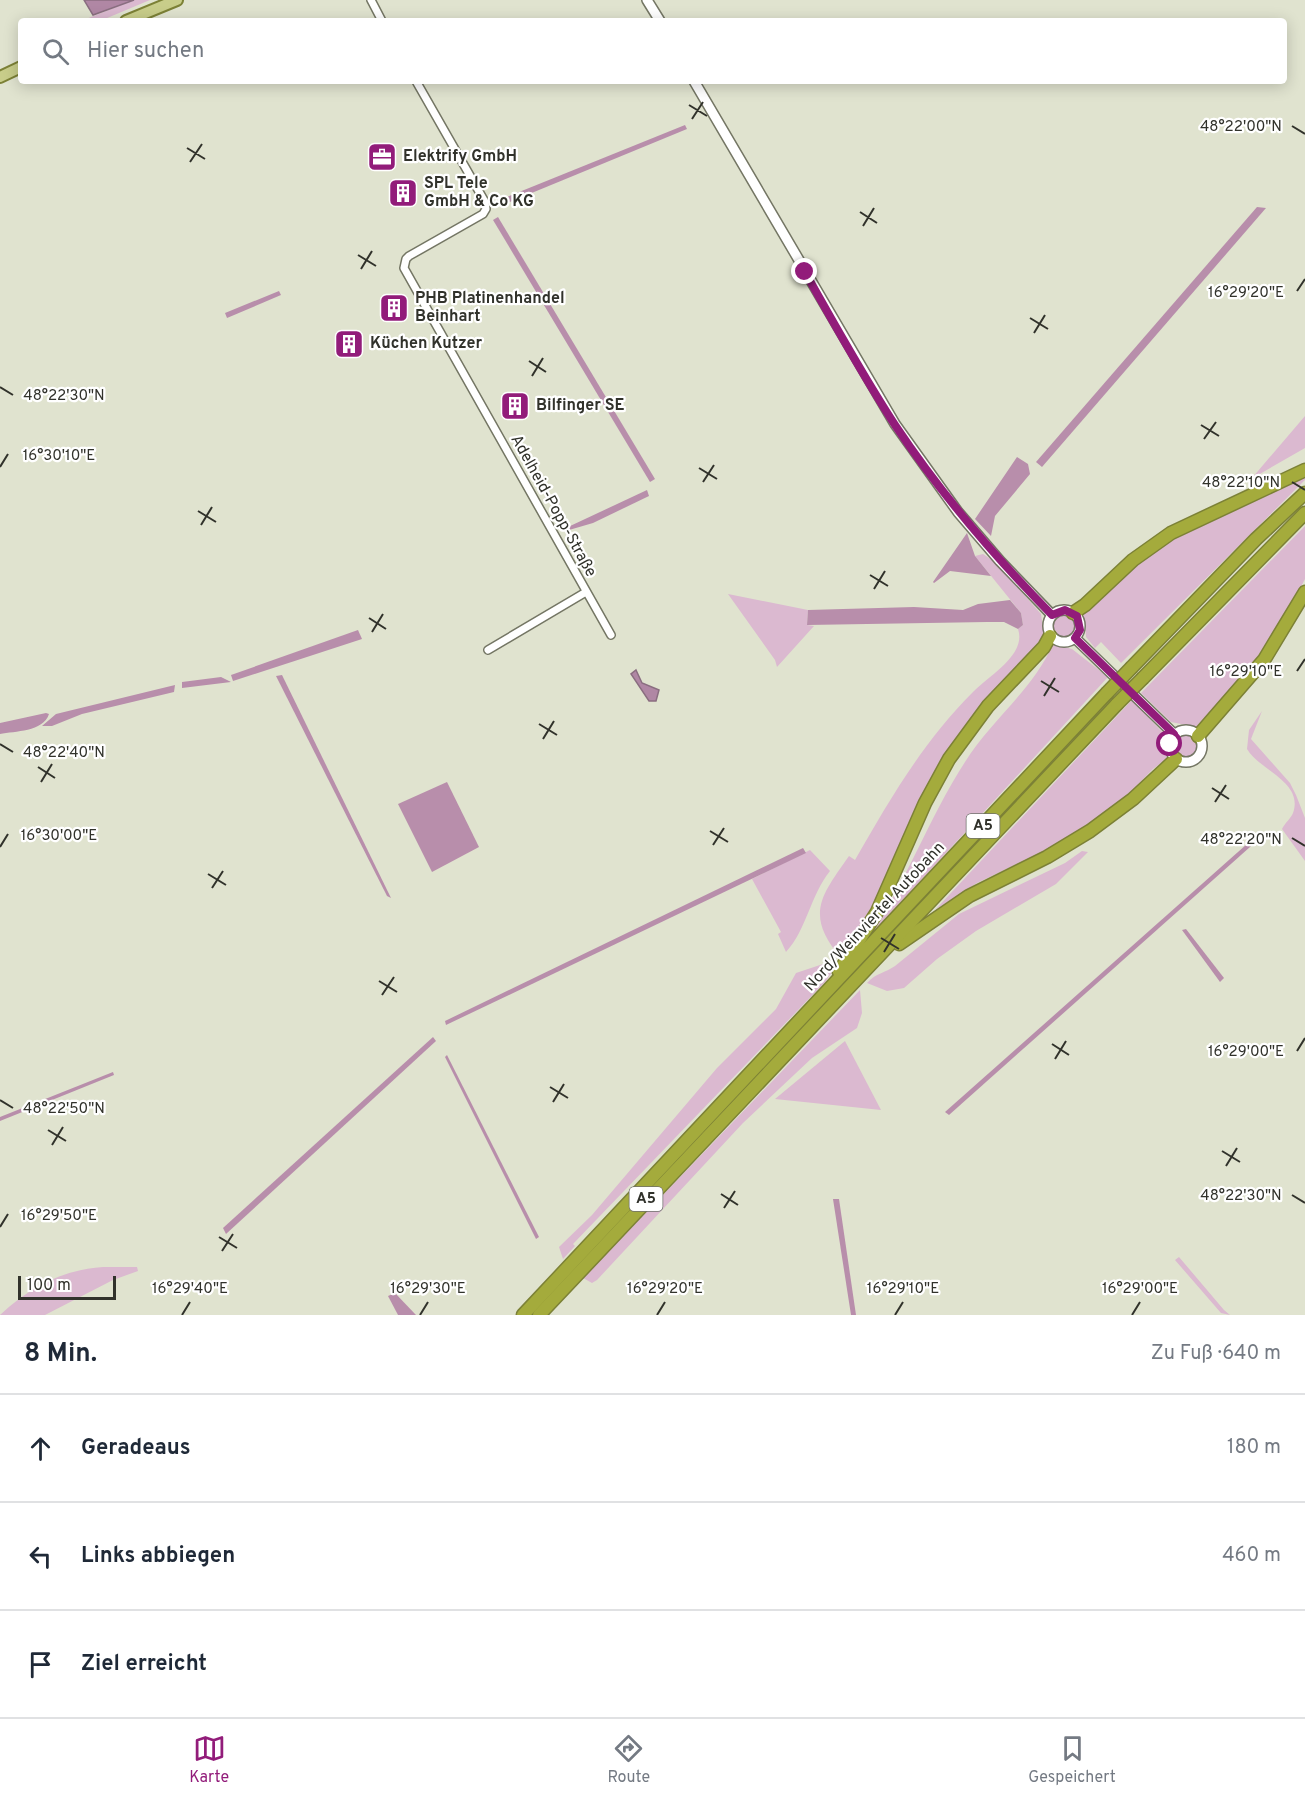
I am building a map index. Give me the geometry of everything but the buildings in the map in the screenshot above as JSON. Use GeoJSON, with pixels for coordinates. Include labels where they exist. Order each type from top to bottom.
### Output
{"type":"FeatureCollection","features":[{"type":"Feature","properties":{"kind":"highway"},"geometry":{"type":"LineString","coordinates":[[1073,613],[1133,560],[1171,533],[1305,470]]}},
{"type":"Feature","properties":{"kind":"highway","name":"Nord/Weinviertel Autobahn"},"geometry":{"type":"LineString","coordinates":[[523,1315],[644,1183],[819,1002],[1107,693],[1256,539],[1305,493]]}},
{"type":"Feature","properties":{"kind":"highway","name":"Nord/Weinviertel Autobahn"},"geometry":{"type":"LineString","coordinates":[[539,1315],[1117,704],[1305,513]]}},
{"type":"Feature","properties":{"kind":"highway"},"geometry":{"type":"LineString","coordinates":[[1198,735],[1264,660],[1305,592]]}},
{"type":"Feature","properties":{"kind":"highway"},"geometry":{"type":"LineString","coordinates":[[819,1002],[877,912],[925,803],[949,759],[988,706],[1044,647],[1050,636]]}},
{"type":"Feature","properties":{"kind":"highway"},"geometry":{"type":"LineString","coordinates":[[880,956],[962,900],[1047,857],[1097,826],[1133,799],[1176,759]]}},
{"type":"Feature","properties":{"kind":"main road"},"geometry":{"type":"LineString","coordinates":[[133,18],[177,0]]}},
{"type":"Feature","properties":{"kind":"main road"},"geometry":{"type":"LineString","coordinates":[[648,0],[658,18]]}},
{"type":"Feature","properties":{"kind":"main road"},"geometry":{"type":"LineString","coordinates":[[0,77],[18,68]]}},
{"type":"Feature","properties":{"kind":"main road"},"geometry":{"type":"LineString","coordinates":[[696,84],[895,424],[958,512],[1000,561],[1052,615]]}},
{"type":"Feature","properties":{"kind":"main road"},"geometry":{"type":"LineString","coordinates":[[1060,610],[1073,613],[1080,625],[1075,638],[1062,643],[1050,636],[1047,626],[1052,615],[1060,610]]}},
{"type":"Feature","properties":{"kind":"main road"},"geometry":{"type":"LineString","coordinates":[[1075,638],[1174,734]]}},
{"type":"Feature","properties":{"kind":"main road"},"geometry":{"type":"LineString","coordinates":[[1185,730],[1198,735],[1202,749],[1197,757],[1189,762],[1176,759],[1170,748],[1174,734],[1185,730]]}},
{"type":"Feature","properties":{"kind":"street"},"geometry":{"type":"LineString","coordinates":[[371,0],[380,18]]}},
{"type":"Feature","properties":{"kind":"street","name":"Adelheid-Popp-Straße"},"geometry":{"type":"LineString","coordinates":[[418,84],[485,202],[486,209],[483,214],[409,256],[404,263],[407,275],[611,635]]}},
{"type":"Feature","properties":{"kind":"street"},"geometry":{"type":"LineString","coordinates":[[488,650],[586,592]]}},
{"type":"Feature","properties":{"kind":"shaded area"},"geometry":{"type":"Polygon","coordinates":[[[84,0],[134,0],[93,15],[84,0]]]}},
{"type":"Feature","properties":{"kind":"shaded area"},"geometry":{"type":"Polygon","coordinates":[[[134,0],[150,0],[107,18],[89,18],[134,0]]]}},
{"type":"Feature","properties":{"kind":"shaded area"},"geometry":{"type":"Polygon","coordinates":[[[685,125],[687,129],[500,206],[497,201],[685,125]]]}},
{"type":"Feature","properties":{"kind":"shaded area"},"geometry":{"type":"Polygon","coordinates":[[[1257,207],[1266,208],[1042,467],[1036,462],[1257,207]]]}},
{"type":"Feature","properties":{"kind":"shaded area"},"geometry":{"type":"Polygon","coordinates":[[[498,217],[655,479],[650,482],[493,220],[498,217]]]}},
{"type":"Feature","properties":{"kind":"shaded area"},"geometry":{"type":"Polygon","coordinates":[[[279,291],[281,295],[227,318],[225,313],[279,291]]]}},
{"type":"Feature","properties":{"kind":"shaded area"},"geometry":{"type":"Polygon","coordinates":[[[1305,416],[1305,448],[1251,479],[1258,471],[1305,416]]]}},
{"type":"Feature","properties":{"kind":"shaded area"},"geometry":{"type":"Polygon","coordinates":[[[1017,457],[1028,464],[1030,474],[995,516],[991,536],[975,519],[1017,457]]]}},
{"type":"Feature","properties":{"kind":"shaded area"},"geometry":{"type":"Polygon","coordinates":[[[1305,476],[1305,480],[1121,663],[1101,642],[1095,648],[1086,637],[1085,621],[1081,615],[1101,600],[1124,574],[1174,537],[1305,476]]]}},
{"type":"Feature","properties":{"kind":"shaded area"},"geometry":{"type":"Polygon","coordinates":[[[647,490],[649,496],[593,523],[569,530],[568,527],[647,490]]]}},
{"type":"Feature","properties":{"kind":"shaded area"},"geometry":{"type":"Polygon","coordinates":[[[1305,526],[1305,579],[1291,606],[1248,671],[1196,727],[1171,722],[1141,693],[1305,526]]]}},
{"type":"Feature","properties":{"kind":"shaded area"},"geometry":{"type":"Polygon","coordinates":[[[967,533],[975,556],[991,576],[950,571],[934,583],[933,582],[967,533]]]}},
{"type":"Feature","properties":{"kind":"shaded area"},"geometry":{"type":"Polygon","coordinates":[[[983,554],[995,562],[1041,614],[1044,635],[1038,647],[988,699],[869,917],[842,959],[830,944],[823,930],[820,918],[824,895],[849,856],[855,860],[895,793],[938,731],[973,692],[1012,656],[1017,648],[1018,629],[1023,625],[1021,613],[975,556],[983,554]]]}},
{"type":"Feature","properties":{"kind":"shaded area"},"geometry":{"type":"Polygon","coordinates":[[[728,594],[808,610],[807,625],[814,626],[777,667],[775,660],[728,594]]]}},
{"type":"Feature","properties":{"kind":"shaded area"},"geometry":{"type":"Polygon","coordinates":[[[1010,600],[1021,613],[1023,625],[1018,629],[1004,622],[807,625],[808,610],[914,607],[963,610],[978,604],[1010,600]]]}},
{"type":"Feature","properties":{"kind":"shaded area"},"geometry":{"type":"Polygon","coordinates":[[[1064,616],[1072,619],[1075,627],[1072,635],[1064,638],[1056,635],[1053,627],[1056,619],[1064,616]]]}},
{"type":"Feature","properties":{"kind":"shaded area"},"geometry":{"type":"Polygon","coordinates":[[[358,630],[362,639],[233,681],[231,675],[358,630]]]}},
{"type":"Feature","properties":{"kind":"shaded area"},"geometry":{"type":"Polygon","coordinates":[[[1053,644],[1072,649],[1108,677],[867,939],[894,896],[965,762],[1034,676],[1045,661],[1053,644]]]}},
{"type":"Feature","properties":{"kind":"shaded area"},"geometry":{"type":"Polygon","coordinates":[[[636,670],[642,683],[659,690],[656,701],[649,701],[631,674],[636,670]]]}},
{"type":"Feature","properties":{"kind":"shaded area"},"geometry":{"type":"Polygon","coordinates":[[[282,675],[391,898],[387,896],[276,676],[282,675]]]}},
{"type":"Feature","properties":{"kind":"shaded area"},"geometry":{"type":"Polygon","coordinates":[[[221,677],[231,682],[182,688],[182,682],[221,677]]]}},
{"type":"Feature","properties":{"kind":"shaded area"},"geometry":{"type":"Polygon","coordinates":[[[175,685],[174,692],[82,714],[52,726],[42,726],[56,714],[175,685]]]}},
{"type":"Feature","properties":{"kind":"shaded area"},"geometry":{"type":"Polygon","coordinates":[[[1132,700],[1163,733],[1165,749],[1169,757],[1153,769],[1126,797],[1093,823],[1051,848],[977,883],[935,910],[1132,700]]]}},
{"type":"Feature","properties":{"kind":"shaded area"},"geometry":{"type":"Polygon","coordinates":[[[1262,711],[1251,739],[1290,783],[1296,795],[1305,818],[1305,861],[1282,829],[1293,813],[1295,802],[1292,793],[1279,777],[1253,757],[1247,749],[1249,730],[1262,711]]]}},
{"type":"Feature","properties":{"kind":"shaded area"},"geometry":{"type":"Polygon","coordinates":[[[49,714],[46,720],[35,727],[0,734],[0,723],[49,714]]]}},
{"type":"Feature","properties":{"kind":"shaded area"},"geometry":{"type":"Polygon","coordinates":[[[1186,735],[1194,738],[1197,746],[1194,754],[1186,757],[1178,754],[1175,746],[1178,738],[1186,735]]]}},
{"type":"Feature","properties":{"kind":"shaded area"},"geometry":{"type":"Polygon","coordinates":[[[447,782],[479,847],[432,872],[398,804],[447,782]]]}},
{"type":"Feature","properties":{"kind":"shaded area"},"geometry":{"type":"Polygon","coordinates":[[[1256,836],[1259,839],[949,1115],[945,1112],[1256,836]]]}},
{"type":"Feature","properties":{"kind":"shaded area"},"geometry":{"type":"Polygon","coordinates":[[[803,848],[806,853],[446,1025],[445,1021],[803,848]]]}},
{"type":"Feature","properties":{"kind":"shaded area"},"geometry":{"type":"Polygon","coordinates":[[[810,850],[830,871],[799,933],[786,952],[778,934],[781,932],[752,879],[810,850]]]}},
{"type":"Feature","properties":{"kind":"shaded area"},"geometry":{"type":"Polygon","coordinates":[[[1082,851],[1088,852],[1056,884],[976,931],[937,959],[904,988],[887,991],[867,983],[895,966],[959,914],[1065,863],[1082,851]]]}},
{"type":"Feature","properties":{"kind":"shaded area"},"geometry":{"type":"Polygon","coordinates":[[[1186,929],[1224,978],[1220,982],[1182,930],[1186,929]]]}},
{"type":"Feature","properties":{"kind":"shaded area"},"geometry":{"type":"Polygon","coordinates":[[[829,962],[836,966],[826,981],[573,1244],[575,1246],[563,1259],[559,1247],[592,1215],[717,1068],[776,1009],[796,973],[829,962]]]}},
{"type":"Feature","properties":{"kind":"shaded area"},"geometry":{"type":"Polygon","coordinates":[[[860,990],[862,1013],[857,1028],[812,1058],[743,1123],[597,1280],[592,1283],[583,1278],[860,990]]]}},
{"type":"Feature","properties":{"kind":"shaded area"},"geometry":{"type":"Polygon","coordinates":[[[433,1037],[436,1041],[226,1234],[223,1228],[433,1037]]]}},
{"type":"Feature","properties":{"kind":"shaded area"},"geometry":{"type":"Polygon","coordinates":[[[845,1041],[881,1110],[775,1099],[845,1041]]]}},
{"type":"Feature","properties":{"kind":"shaded area"},"geometry":{"type":"Polygon","coordinates":[[[447,1055],[539,1237],[536,1239],[445,1057],[447,1055]]]}},
{"type":"Feature","properties":{"kind":"shaded area"},"geometry":{"type":"Polygon","coordinates":[[[113,1072],[114,1075],[0,1121],[0,1117],[113,1072]]]}},
{"type":"Feature","properties":{"kind":"shaded area"},"geometry":{"type":"Polygon","coordinates":[[[833,1199],[839,1199],[856,1315],[851,1315],[833,1199]]]}},
{"type":"Feature","properties":{"kind":"shaded area"},"geometry":{"type":"Polygon","coordinates":[[[1179,1257],[1230,1315],[1221,1313],[1175,1260],[1179,1257]]]}},
{"type":"Feature","properties":{"kind":"shaded area"},"geometry":{"type":"Polygon","coordinates":[[[103,1267],[137,1267],[138,1271],[113,1280],[45,1315],[0,1315],[23,1296],[47,1282],[74,1272],[103,1267]]]}},
{"type":"Feature","properties":{"kind":"shaded area"},"geometry":{"type":"Polygon","coordinates":[[[395,1293],[416,1315],[398,1315],[388,1296],[395,1293]]]}},
{"type":"Feature","properties":{"kind":"place","name":"Elektrify GmbH"},"geometry":{"type":"Point","coordinates":[382,157]}},
{"type":"Feature","properties":{"kind":"place","name":"SPL Tele GmbH & Co KG"},"geometry":{"type":"Point","coordinates":[403,193]}},
{"type":"Feature","properties":{"kind":"place","name":"PHB Platinenhandel Beinhart"},"geometry":{"type":"Point","coordinates":[394,308]}},
{"type":"Feature","properties":{"kind":"place","name":"Küchen Kutzer"},"geometry":{"type":"Point","coordinates":[349,344]}},
{"type":"Feature","properties":{"kind":"place","name":"Bilfinger SE"},"geometry":{"type":"Point","coordinates":[515,406]}},
{"type":"Feature","properties":{"kind":"route"},"geometry":{"type":"LineString","coordinates":[[805,272],[861,370],[940,489],[1000,561],[1052,615],[1065,610],[1077,616],[1080,630],[1075,638],[1174,734],[1170,744]]}}]}
